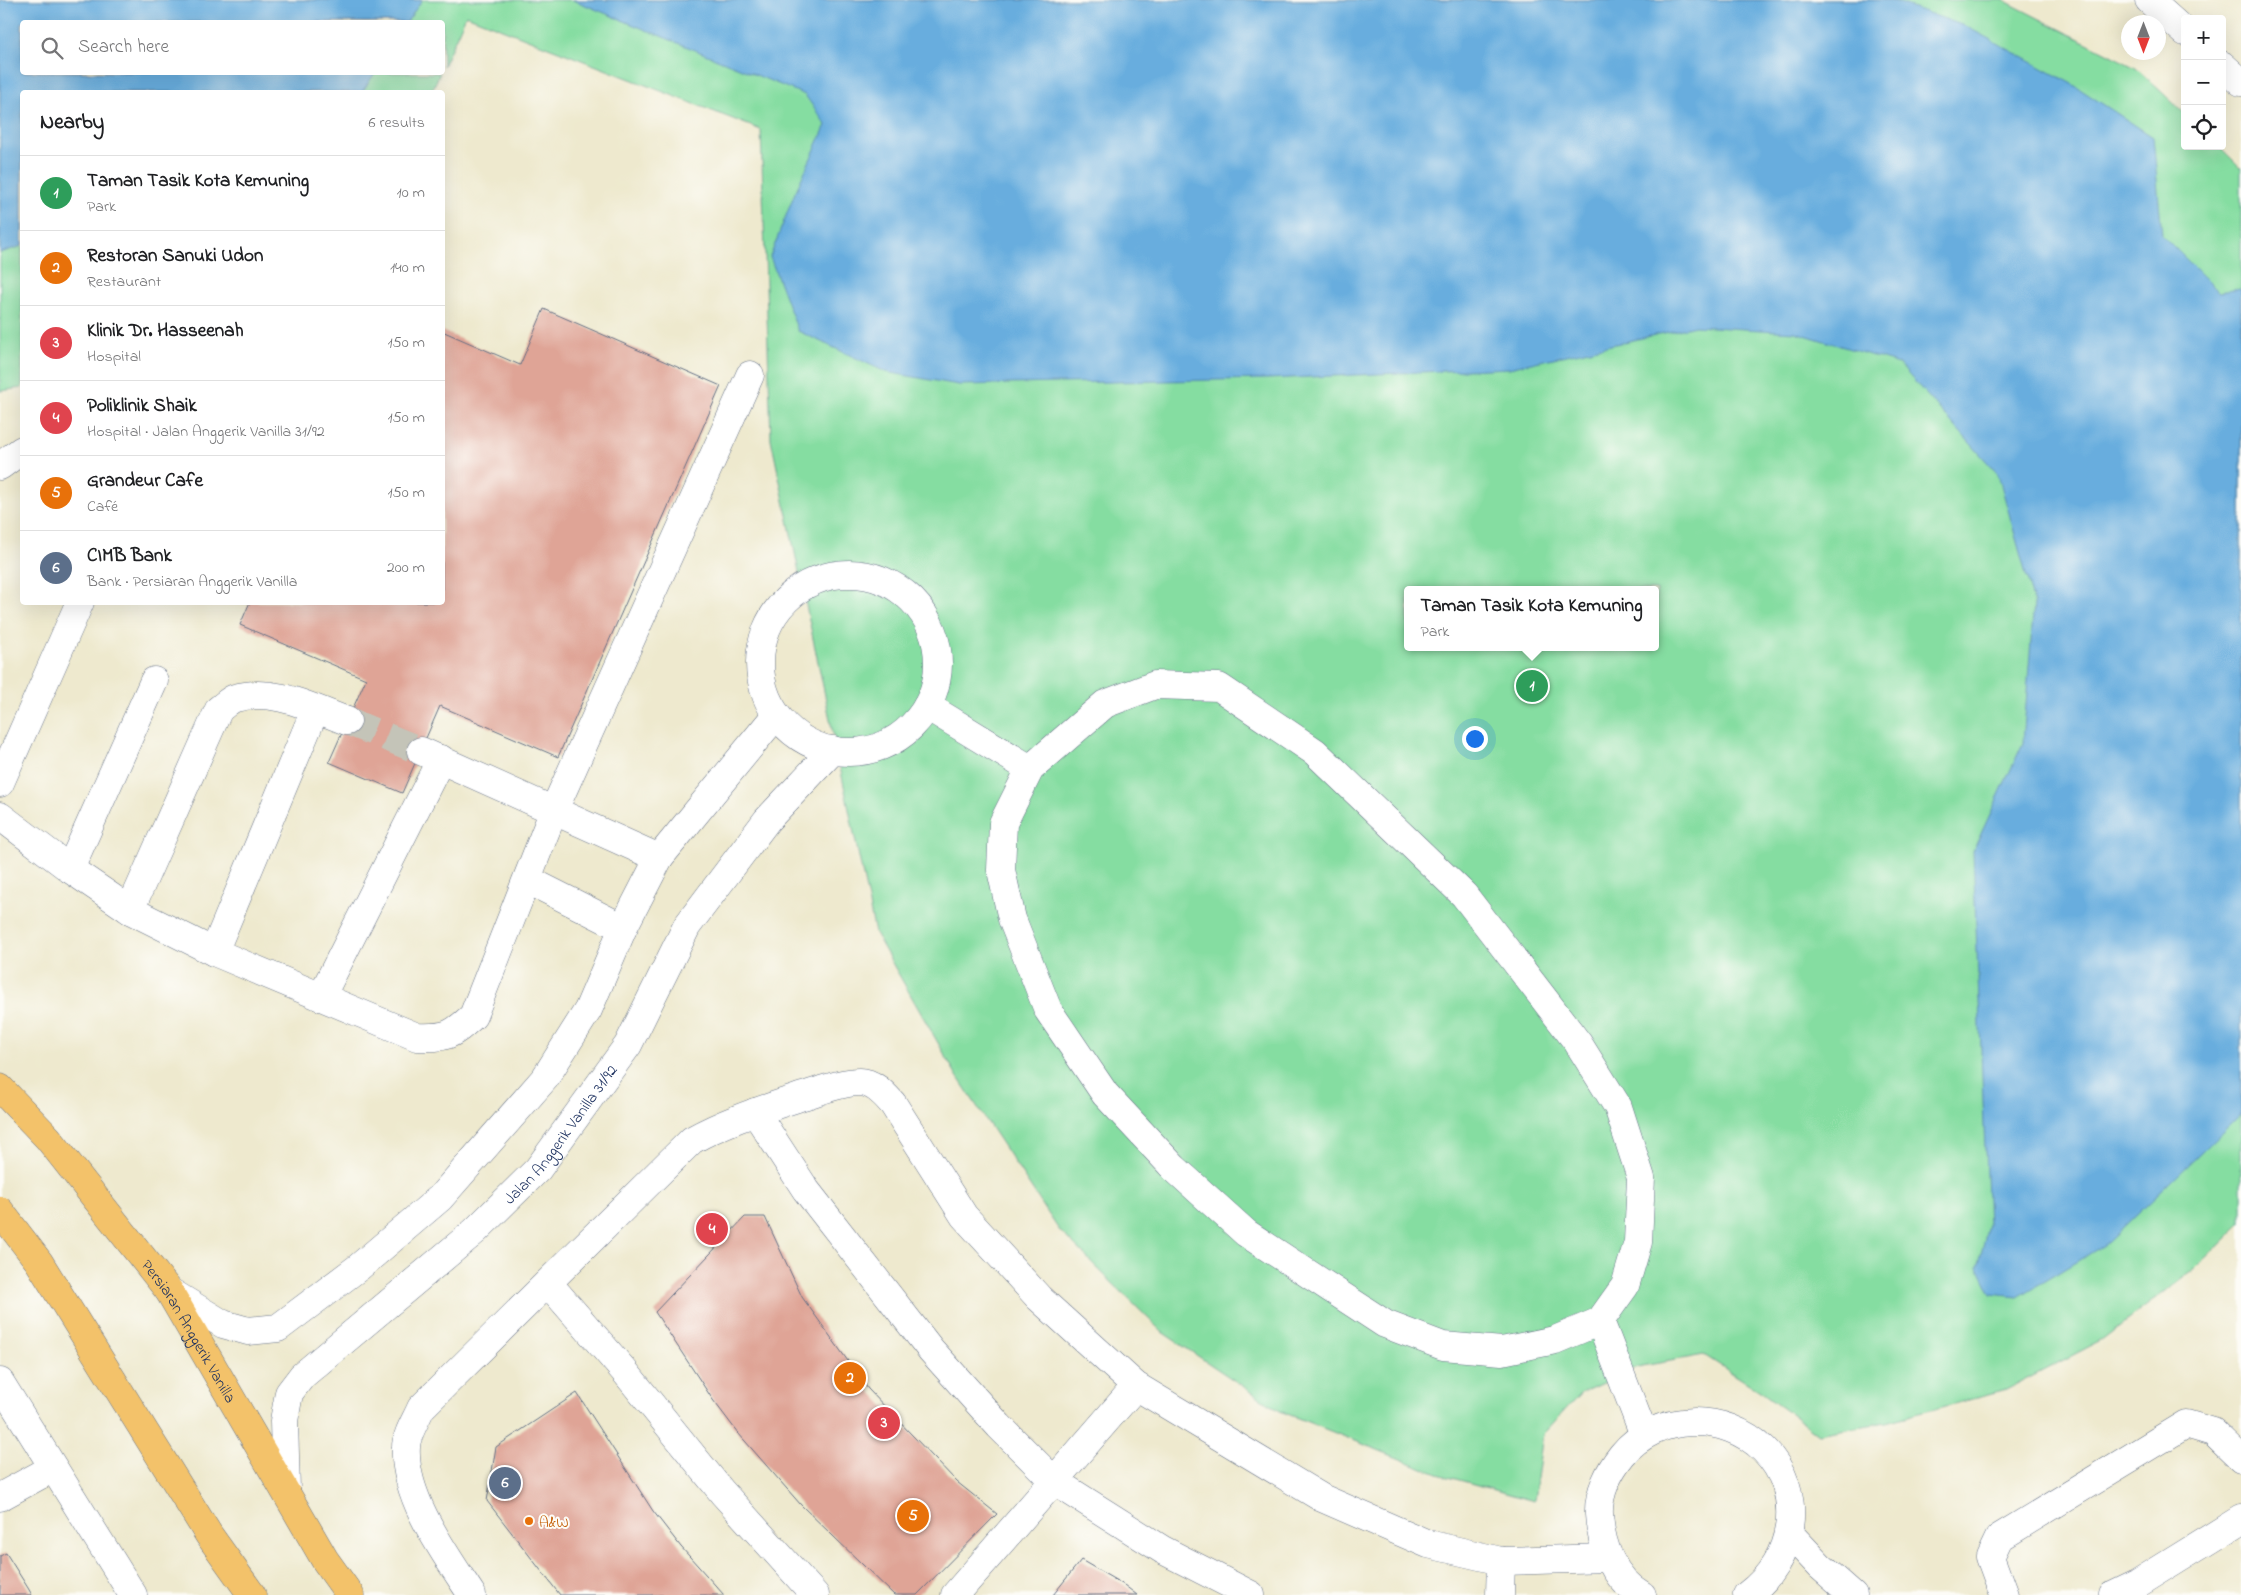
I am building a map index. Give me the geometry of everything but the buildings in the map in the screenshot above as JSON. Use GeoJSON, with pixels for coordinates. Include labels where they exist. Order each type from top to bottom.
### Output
{"type":"FeatureCollection","features":[{"type":"Feature","properties":{"kind":"main road","name":"Persiaran Anggerik Vanilla"},"geometry":{"type":"LineString","coordinates":[[0,1088],[48,1138],[170,1291],[325,1560],[350,1595]]}},
{"type":"Feature","properties":{"kind":"main road"},"geometry":{"type":"LineString","coordinates":[[0,1211],[39,1262],[178,1487],[252,1595]]}},
{"type":"Feature","properties":{"kind":"street"},"geometry":{"type":"LineString","coordinates":[[2149,0],[2181,28]]}},
{"type":"Feature","properties":{"kind":"street"},"geometry":{"type":"LineString","coordinates":[[2226,69],[2241,82]]}},
{"type":"Feature","properties":{"kind":"street"},"geometry":{"type":"LineString","coordinates":[[0,816],[70,869],[130,910],[214,952],[417,1037],[443,1038],[459,1029],[473,1016],[554,810],[750,375]]}},
{"type":"Feature","properties":{"kind":"street"},"geometry":{"type":"LineString","coordinates":[[0,466],[20,451]]}},
{"type":"Feature","properties":{"kind":"street"},"geometry":{"type":"LineString","coordinates":[[847,575],[877,578],[897,588],[914,602],[927,620],[935,641],[938,663],[935,684],[927,706],[914,724],[897,738],[884,744],[855,752],[833,750],[800,738],[776,715],[765,695],[760,673],[760,651],[776,610],[792,594],[811,582],[832,576],[847,575]]}},
{"type":"Feature","properties":{"kind":"street"},"geometry":{"type":"LineString","coordinates":[[0,783],[79,605]]}},
{"type":"Feature","properties":{"kind":"street"},"geometry":{"type":"LineString","coordinates":[[70,869],[154,681]]}},
{"type":"Feature","properties":{"kind":"street"},"geometry":{"type":"LineString","coordinates":[[1155,685],[1219,687],[1315,752],[1464,895],[1578,1043],[1618,1107],[1630,1142],[1641,1178],[1638,1242],[1625,1286],[1600,1321],[1555,1340],[1502,1351],[1443,1346],[1386,1324],[1246,1233],[1174,1168],[1105,1094],[1048,1010],[1012,919],[1001,870],[1003,823],[1030,769],[1105,704],[1155,685]]}},
{"type":"Feature","properties":{"kind":"street"},"geometry":{"type":"LineString","coordinates":[[130,910],[219,709],[234,698],[283,697],[347,721]]}},
{"type":"Feature","properties":{"kind":"street"},"geometry":{"type":"LineString","coordinates":[[927,706],[1030,769]]}},
{"type":"Feature","properties":{"kind":"street"},"geometry":{"type":"LineString","coordinates":[[214,952],[315,710]]}},
{"type":"Feature","properties":{"kind":"street"},"geometry":{"type":"LineString","coordinates":[[170,1291],[223,1324],[248,1331],[278,1328],[359,1267],[440,1198],[544,1078],[588,1010],[623,928],[660,858],[776,715]]}},
{"type":"Feature","properties":{"kind":"street","name":"Jalan Anggerik Vanilla 31/92"},"geometry":{"type":"LineString","coordinates":[[286,1490],[284,1421],[289,1393],[302,1376],[475,1231],[538,1168],[628,1045],[687,926],[768,820],[833,750]]}},
{"type":"Feature","properties":{"kind":"street"},"geometry":{"type":"LineString","coordinates":[[321,997],[431,755],[660,858]]}},
{"type":"Feature","properties":{"kind":"street"},"geometry":{"type":"LineString","coordinates":[[528,880],[623,928]]}},
{"type":"Feature","properties":{"kind":"street"},"geometry":{"type":"LineString","coordinates":[[472,1595],[431,1532],[406,1472],[406,1445],[421,1408],[692,1140],[721,1124],[755,1112],[822,1090],[860,1082],[880,1088],[893,1104],[970,1223],[1039,1298],[1136,1386],[1322,1498],[1428,1544],[1501,1561],[1608,1558]]}},
{"type":"Feature","properties":{"kind":"street"},"geometry":{"type":"LineString","coordinates":[[755,1112],[806,1190],[925,1343],[999,1426],[1054,1481],[1162,1550],[1251,1595]]}},
{"type":"Feature","properties":{"kind":"street"},"geometry":{"type":"LineString","coordinates":[[548,1283],[626,1372],[722,1492],[815,1595]]}},
{"type":"Feature","properties":{"kind":"street"},"geometry":{"type":"LineString","coordinates":[[1600,1321],[1644,1436]]}},
{"type":"Feature","properties":{"kind":"street"},"geometry":{"type":"LineString","coordinates":[[0,1382],[133,1595]]}},
{"type":"Feature","properties":{"kind":"street"},"geometry":{"type":"LineString","coordinates":[[955,1595],[1136,1386]]}},
{"type":"Feature","properties":{"kind":"street"},"geometry":{"type":"LineString","coordinates":[[1640,1595],[1617,1572],[1608,1558],[1601,1535],[1600,1520],[1603,1488],[1613,1466],[1628,1448],[1644,1436],[1662,1427],[1681,1422],[1712,1422],[1740,1432],[1764,1450],[1781,1475],[1788,1494],[1789,1533],[1783,1553],[1760,1592]]}},
{"type":"Feature","properties":{"kind":"street"},"geometry":{"type":"LineString","coordinates":[[2004,1595],[1990,1557],[1999,1538],[2186,1424],[2213,1432],[2241,1459]]}},
{"type":"Feature","properties":{"kind":"street"},"geometry":{"type":"LineString","coordinates":[[0,1497],[53,1468]]}},
{"type":"Feature","properties":{"kind":"street"},"geometry":{"type":"LineString","coordinates":[[2113,1595],[2138,1583],[2241,1519]]}},
{"type":"Feature","properties":{"kind":"street"},"geometry":{"type":"LineString","coordinates":[[1789,1533],[1820,1566],[1853,1595]]}},
{"type":"Feature","properties":{"kind":"street"},"geometry":{"type":"LineString","coordinates":[[1500,1595],[1501,1561]]}},
{"type":"Feature","properties":{"kind":"green space"},"geometry":{"type":"Polygon","coordinates":[[[0,0],[2003,0],[2136,68],[2181,110],[2181,150],[2223,150],[2241,168],[2241,1224],[2196,1268],[2100,1341],[2006,1390],[1886,1422],[1818,1434],[1763,1393],[1704,1355],[1637,1367],[1581,1393],[1543,1434],[1534,1501],[1438,1474],[1280,1411],[1162,1332],[1059,1230],[957,1076],[875,933],[771,439],[761,130],[466,15],[445,62],[445,20],[20,20],[20,75],[439,75],[432,90],[20,90],[20,388],[0,391],[0,0]]]}},
{"type":"Feature","properties":{"kind":"water"},"geometry":{"type":"Polygon","coordinates":[[[0,0],[422,0],[408,20],[20,20],[20,75],[374,75],[363,90],[20,90],[20,247],[0,253],[0,0]]]}},
{"type":"Feature","properties":{"kind":"water"},"geometry":{"type":"Polygon","coordinates":[[[573,0],[1892,0],[1967,27],[2072,84],[2153,137],[2162,235],[2219,292],[2241,289],[2241,1114],[2109,1242],[2018,1297],[1991,1294],[1978,1267],[1988,1225],[1973,851],[2023,743],[2034,603],[1998,474],[1899,364],[1795,332],[1695,326],[1509,368],[1267,379],[959,385],[886,372],[798,331],[770,257],[794,195],[826,125],[805,95],[573,0]]]}},
{"type":"Feature","properties":{"kind":"tunnel"},"geometry":{"type":"LineString","coordinates":[[347,721],[421,751]]}},
{"type":"Feature","properties":{"kind":"place","name":"Taman Tasik Kota Kemuning"},"geometry":{"type":"Point","coordinates":[1532,686]}},
{"type":"Feature","properties":{"kind":"place","name":"Poliklinik Shaik"},"geometry":{"type":"Point","coordinates":[712,1229]}},
{"type":"Feature","properties":{"kind":"place","name":"Restoran Sanuki Udon"},"geometry":{"type":"Point","coordinates":[850,1378]}},
{"type":"Feature","properties":{"kind":"place","name":"Klinik Dr. Hasseenah"},"geometry":{"type":"Point","coordinates":[884,1423]}},
{"type":"Feature","properties":{"kind":"place","name":"CIMB Bank"},"geometry":{"type":"Point","coordinates":[505,1483]}},
{"type":"Feature","properties":{"kind":"place","name":"Grandeur Cafe"},"geometry":{"type":"Point","coordinates":[913,1516]}},
{"type":"Feature","properties":{"kind":"place","name":"A&W"},"geometry":{"type":"Point","coordinates":[529,1521]}}]}
